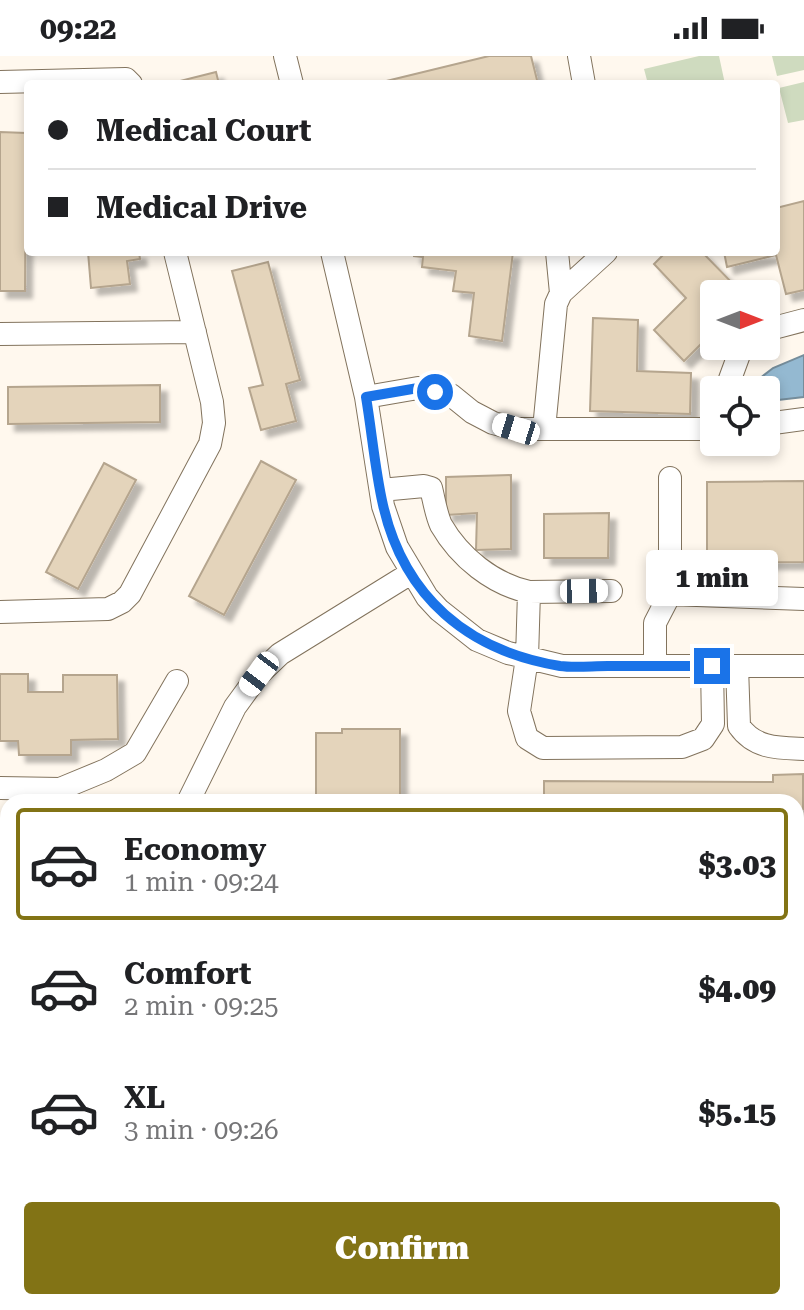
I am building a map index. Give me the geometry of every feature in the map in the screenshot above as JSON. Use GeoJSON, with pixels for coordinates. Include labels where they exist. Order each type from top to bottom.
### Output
{"type":"FeatureCollection","features":[{"type":"Feature","properties":{"kind":"street"},"geometry":{"type":"LineString","coordinates":[[285,56],[291,80]]}},
{"type":"Feature","properties":{"kind":"street"},"geometry":{"type":"LineString","coordinates":[[579,56],[583,80]]}},
{"type":"Feature","properties":{"kind":"street"},"geometry":{"type":"LineString","coordinates":[[97,80],[127,80]]}},
{"type":"Feature","properties":{"kind":"street"},"geometry":{"type":"LineString","coordinates":[[0,82],[24,82]]}},
{"type":"Feature","properties":{"kind":"street"},"geometry":{"type":"LineString","coordinates":[[0,612],[108,609],[122,602],[130,594],[210,444],[214,423],[212,402],[176,256]]}},
{"type":"Feature","properties":{"kind":"street"},"geometry":{"type":"LineString","coordinates":[[333,256],[366,397],[381,490],[397,547],[411,573],[439,610],[477,640],[508,653],[562,666],[804,666]]}},
{"type":"Feature","properties":{"kind":"street"},"geometry":{"type":"LineString","coordinates":[[557,256],[561,293]]}},
{"type":"Feature","properties":{"kind":"street"},"geometry":{"type":"LineString","coordinates":[[544,429],[556,304],[561,293],[602,256]]}},
{"type":"Feature","properties":{"kind":"street"},"geometry":{"type":"LineString","coordinates":[[780,326],[804,320]]}},
{"type":"Feature","properties":{"kind":"street"},"geometry":{"type":"LineString","coordinates":[[0,334],[195,332]]}},
{"type":"Feature","properties":{"kind":"street"},"geometry":{"type":"LineString","coordinates":[[366,397],[418,388],[451,395],[472,412],[493,423],[516,429],[700,429]]}},
{"type":"Feature","properties":{"kind":"street"},"geometry":{"type":"LineString","coordinates":[[780,422],[804,419]]}},
{"type":"Feature","properties":{"kind":"street"},"geometry":{"type":"LineString","coordinates":[[655,666],[655,623],[670,594],[670,478]]}},
{"type":"Feature","properties":{"kind":"street"},"geometry":{"type":"LineString","coordinates":[[381,490],[431,488],[440,523],[460,551],[489,576],[509,588],[529,592],[611,591]]}},
{"type":"Feature","properties":{"kind":"street"},"geometry":{"type":"LineString","coordinates":[[192,794],[235,707],[259,674],[280,654],[411,573]]}},
{"type":"Feature","properties":{"kind":"street"},"geometry":{"type":"LineString","coordinates":[[529,592],[527,658],[519,711],[527,738],[543,748],[682,747],[703,739],[713,724],[712,666]]}},
{"type":"Feature","properties":{"kind":"street"},"geometry":{"type":"LineString","coordinates":[[670,594],[804,599]]}},
{"type":"Feature","properties":{"kind":"street"},"geometry":{"type":"LineString","coordinates":[[737,666],[739,726],[743,733],[766,748],[804,749]]}},
{"type":"Feature","properties":{"kind":"street"},"geometry":{"type":"LineString","coordinates":[[64,794],[135,753],[177,681]]}},
{"type":"Feature","properties":{"kind":"street"},"geometry":{"type":"LineString","coordinates":[[0,788],[53,794]]}},
{"type":"Feature","properties":{"kind":"green space"},"geometry":{"type":"Polygon","coordinates":[[[699,56],[719,56],[724,80],[647,80],[644,69],[699,56]]]}},
{"type":"Feature","properties":{"kind":"green space"},"geometry":{"type":"Polygon","coordinates":[[[772,56],[804,56],[804,70],[777,76],[772,56]]]}},
{"type":"Feature","properties":{"kind":"green space"},"geometry":{"type":"Polygon","coordinates":[[[804,82],[804,120],[788,123],[780,88],[804,82]]]}},
{"type":"Feature","properties":{"kind":"water"},"geometry":{"type":"Polygon","coordinates":[[[804,355],[804,397],[780,400],[780,376],[763,376],[773,368],[804,355]]]}},
{"type":"Feature","properties":{"kind":"building"},"geometry":{"type":"Polygon","coordinates":[[[489,56],[531,56],[537,80],[390,80],[489,56]]]}},
{"type":"Feature","properties":{"kind":"building"},"geometry":{"type":"Polygon","coordinates":[[[216,72],[218,80],[184,80],[216,72]]]}},
{"type":"Feature","properties":{"kind":"building"},"geometry":{"type":"Polygon","coordinates":[[[0,132],[24,133],[25,291],[0,291],[0,132]]]}},
{"type":"Feature","properties":{"kind":"building"},"geometry":{"type":"Polygon","coordinates":[[[804,201],[804,290],[786,294],[776,256],[780,256],[780,207],[804,201]]]}},
{"type":"Feature","properties":{"kind":"building"},"geometry":{"type":"Polygon","coordinates":[[[88,256],[140,256],[140,259],[127,261],[130,284],[91,288],[88,256]]]}},
{"type":"Feature","properties":{"kind":"building"},"geometry":{"type":"Polygon","coordinates":[[[414,256],[513,256],[502,341],[469,336],[474,293],[453,291],[456,271],[422,267],[423,257],[414,256]]]}},
{"type":"Feature","properties":{"kind":"building"},"geometry":{"type":"Polygon","coordinates":[[[662,256],[706,256],[729,280],[700,280],[700,345],[684,361],[654,330],[686,298],[654,264],[662,256]]]}},
{"type":"Feature","properties":{"kind":"building"},"geometry":{"type":"Polygon","coordinates":[[[725,256],[772,256],[727,267],[725,256]]]}},
{"type":"Feature","properties":{"kind":"building"},"geometry":{"type":"Polygon","coordinates":[[[268,262],[300,380],[286,384],[296,421],[261,430],[249,388],[263,385],[232,271],[268,262]]]}},
{"type":"Feature","properties":{"kind":"building"},"geometry":{"type":"Polygon","coordinates":[[[593,318],[638,320],[637,371],[691,373],[690,414],[590,411],[593,318]]]}},
{"type":"Feature","properties":{"kind":"building"},"geometry":{"type":"Polygon","coordinates":[[[160,385],[160,422],[8,424],[8,387],[160,385]]]}},
{"type":"Feature","properties":{"kind":"building"},"geometry":{"type":"Polygon","coordinates":[[[261,461],[296,480],[224,615],[189,596],[261,461]]]}},
{"type":"Feature","properties":{"kind":"building"},"geometry":{"type":"Polygon","coordinates":[[[104,463],[136,480],[78,589],[46,572],[104,463]]]}},
{"type":"Feature","properties":{"kind":"building"},"geometry":{"type":"Polygon","coordinates":[[[511,475],[511,549],[476,550],[477,513],[446,515],[446,477],[511,475]]]}},
{"type":"Feature","properties":{"kind":"building"},"geometry":{"type":"Polygon","coordinates":[[[804,481],[804,562],[707,563],[707,482],[804,481]]]}},
{"type":"Feature","properties":{"kind":"building"},"geometry":{"type":"Polygon","coordinates":[[[609,513],[608,558],[544,558],[544,514],[609,513]]]}},
{"type":"Feature","properties":{"kind":"building"},"geometry":{"type":"Polygon","coordinates":[[[0,674],[28,674],[28,692],[63,692],[63,675],[117,675],[118,739],[71,740],[71,755],[19,755],[18,741],[0,741],[0,674]]]}},
{"type":"Feature","properties":{"kind":"building"},"geometry":{"type":"Polygon","coordinates":[[[342,729],[400,729],[400,794],[316,794],[316,733],[342,733],[342,729]]]}},
{"type":"Feature","properties":{"kind":"building"},"geometry":{"type":"Polygon","coordinates":[[[803,774],[803,794],[544,794],[544,781],[773,782],[773,775],[803,774]]]}},
{"type":"Feature","properties":{"kind":"route"},"geometry":{"type":"LineString","coordinates":[[435,392],[418,388],[366,397],[383,506],[397,547],[411,573],[439,610],[477,640],[508,653],[562,666],[712,666]]}}]}
